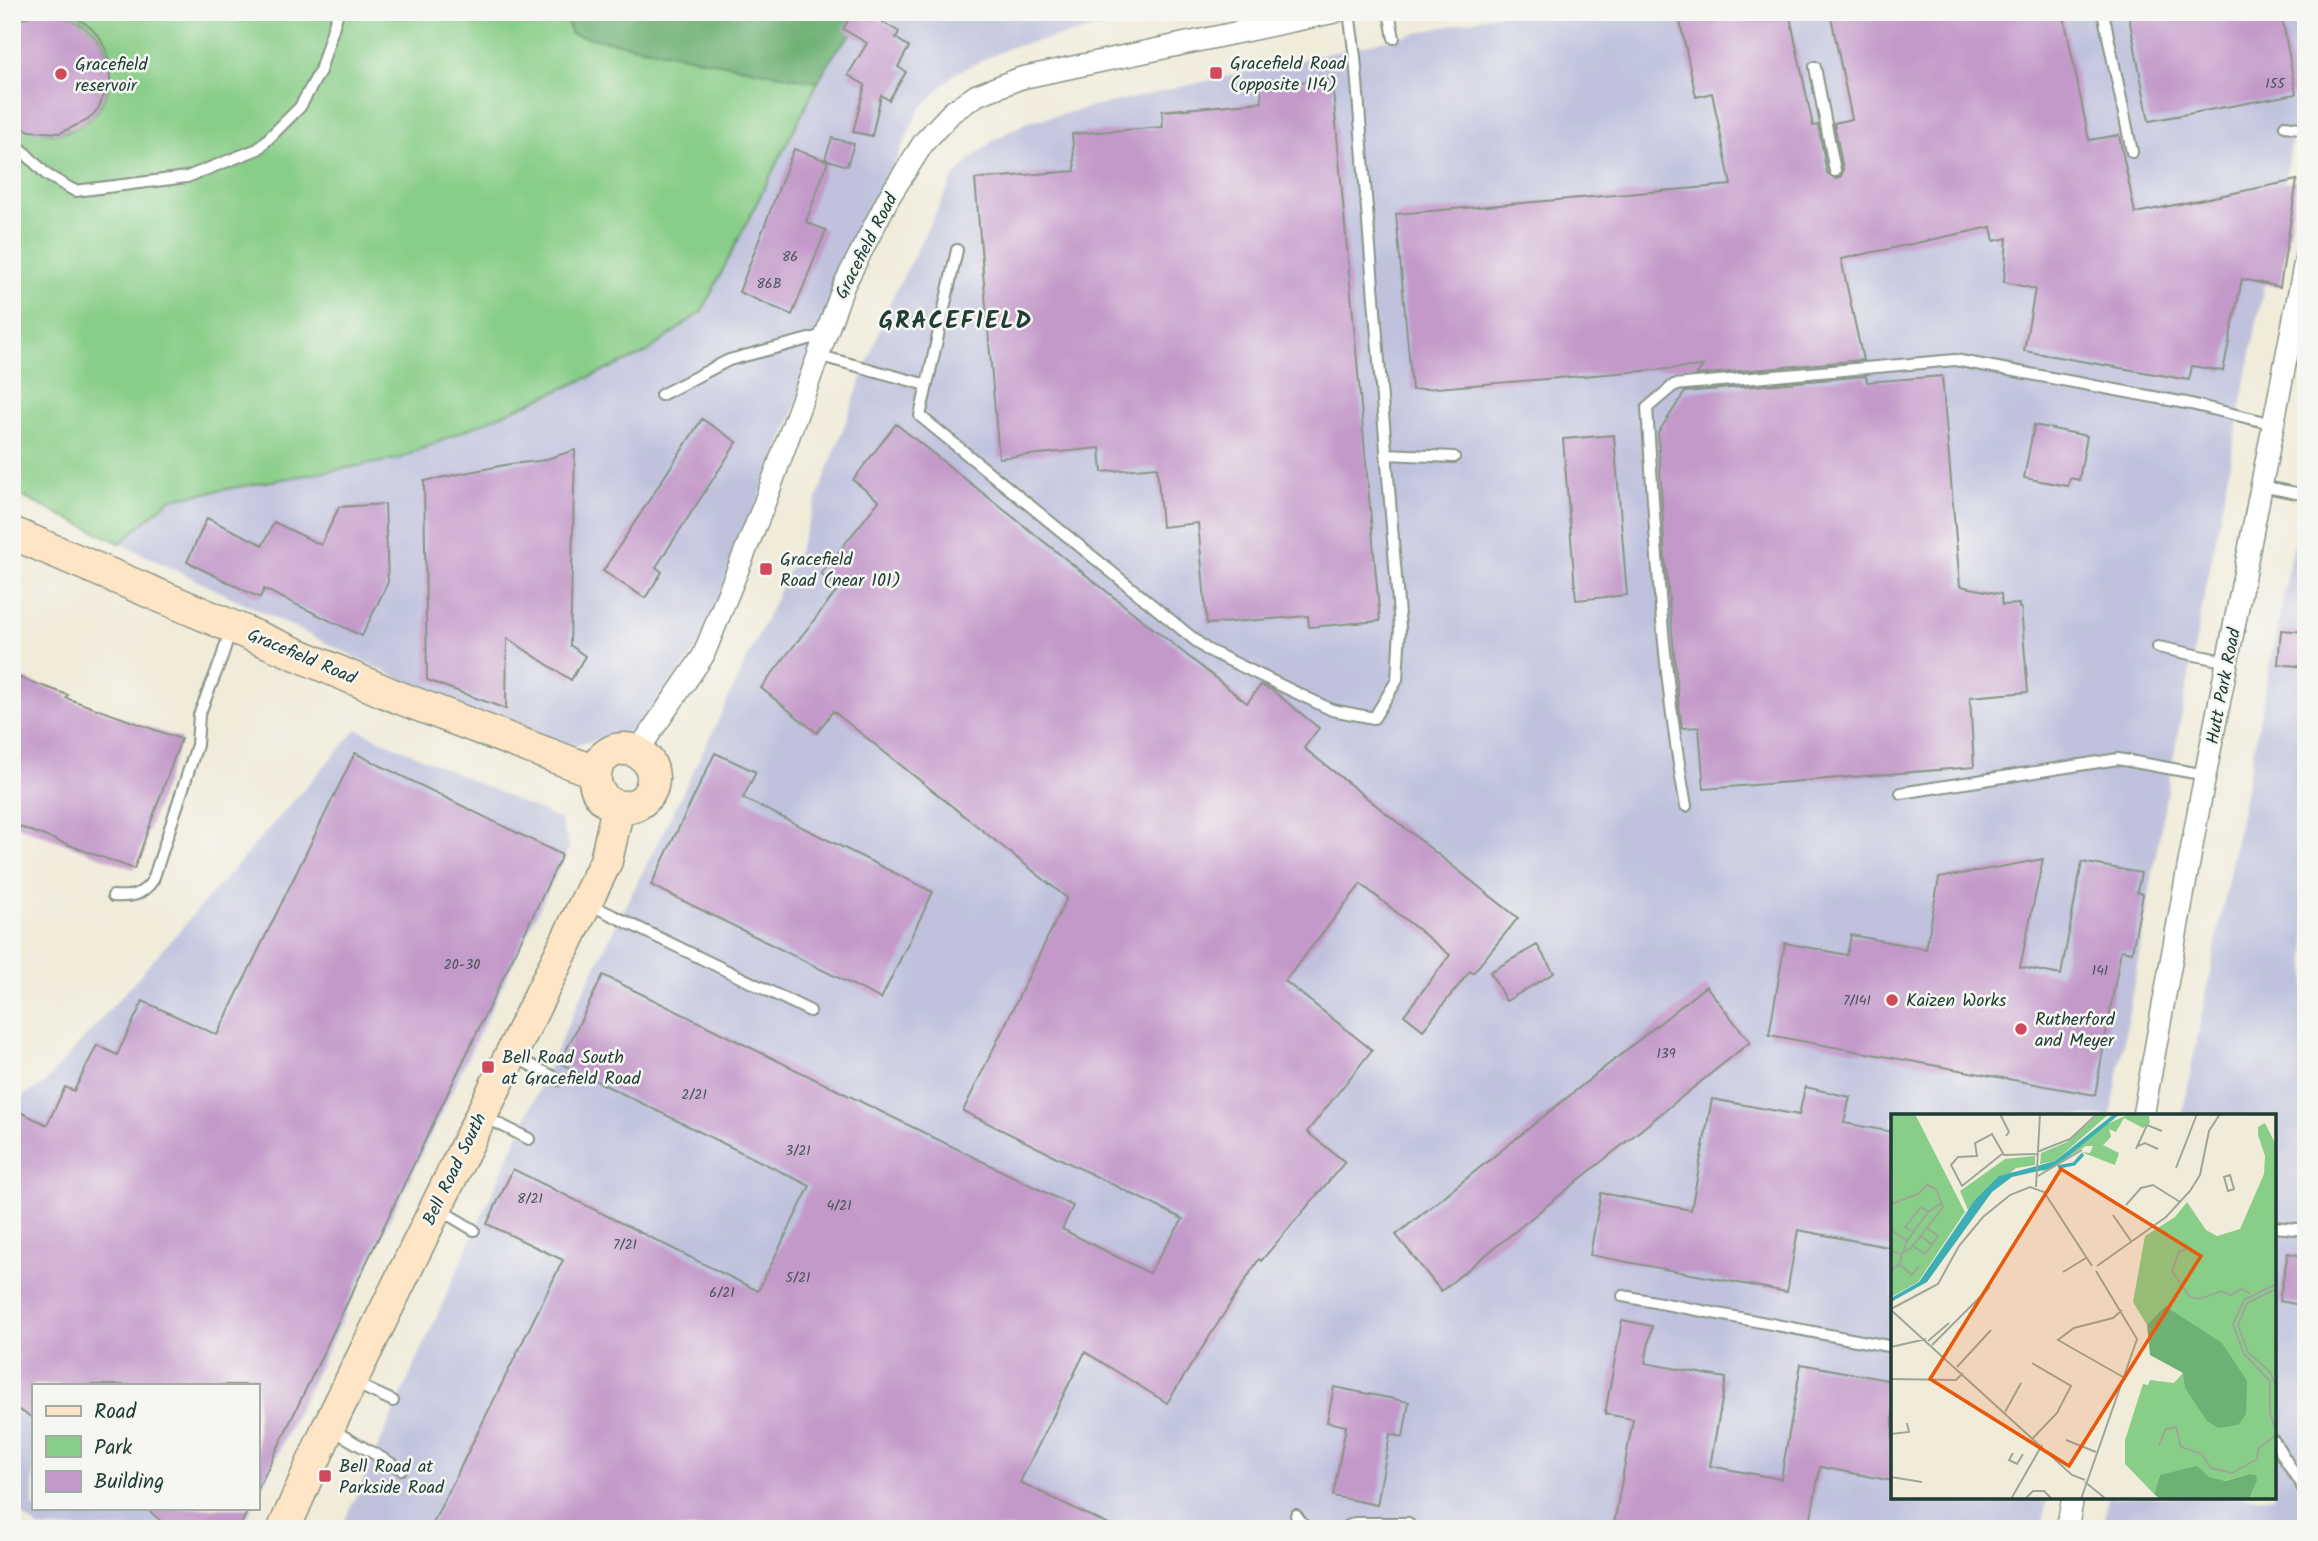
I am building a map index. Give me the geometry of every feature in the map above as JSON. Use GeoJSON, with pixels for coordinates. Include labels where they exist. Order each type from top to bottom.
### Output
{"type":"FeatureCollection","features":[{"type":"Feature","properties":{"kind":"main road","name":"Gracefield Road"},"geometry":{"type":"LineString","coordinates":[[12,533],[395,696],[595,772]]}},
{"type":"Feature","properties":{"kind":"main road"},"geometry":{"type":"LineString","coordinates":[[616,750],[637,752],[651,767],[652,788],[638,804],[618,807],[607,803],[599,794],[594,784],[595,772],[606,755],[616,750]]}},
{"type":"Feature","properties":{"kind":"main road","name":"Bell Road South"},"geometry":{"type":"LineString","coordinates":[[284,1529],[328,1428],[606,861],[618,807]]}},
{"type":"Feature","properties":{"kind":"street","name":"Gracefield Road"},"geometry":{"type":"LineString","coordinates":[[637,752],[703,656],[763,507],[844,285],[889,197],[924,142],[952,112],[977,95],[1021,78],[1335,12]]}},
{"type":"Feature","properties":{"kind":"street","name":"Hutt Park Road"},"geometry":{"type":"LineString","coordinates":[[2143,1114],[2274,424],[2299,322],[2306,256]]}},
{"type":"Feature","properties":{"kind":"street"},"geometry":{"type":"LineString","coordinates":[[2067,1529],[2073,1499]]}},
{"type":"Feature","properties":{"kind":"lane"},"geometry":{"type":"LineString","coordinates":[[20,148],[47,175],[75,191],[187,177],[258,149],[300,107],[320,71],[338,12]]}},
{"type":"Feature","properties":{"kind":"lane"},"geometry":{"type":"LineString","coordinates":[[957,250],[920,416],[1206,649],[1332,710],[1374,718],[1397,680],[1400,628],[1355,57],[1349,12]]}},
{"type":"Feature","properties":{"kind":"lane"},"geometry":{"type":"LineString","coordinates":[[1390,12],[1394,38]]}},
{"type":"Feature","properties":{"kind":"lane"},"geometry":{"type":"LineString","coordinates":[[2103,12],[2132,152]]}},
{"type":"Feature","properties":{"kind":"lane"},"geometry":{"type":"LineString","coordinates":[[1815,67],[1835,171]]}},
{"type":"Feature","properties":{"kind":"lane"},"geometry":{"type":"LineString","coordinates":[[2285,126],[2306,129]]}},
{"type":"Feature","properties":{"kind":"lane"},"geometry":{"type":"LineString","coordinates":[[661,394],[729,360],[821,345],[927,385]]}},
{"type":"Feature","properties":{"kind":"lane"},"geometry":{"type":"LineString","coordinates":[[1686,806],[1670,704],[1647,408],[1674,385],[1955,360],[2190,404],[2274,424]]}},
{"type":"Feature","properties":{"kind":"lane"},"geometry":{"type":"LineString","coordinates":[[1386,454],[1454,457]]}},
{"type":"Feature","properties":{"kind":"lane"},"geometry":{"type":"LineString","coordinates":[[2262,486],[2306,495]]}},
{"type":"Feature","properties":{"kind":"lane"},"geometry":{"type":"LineString","coordinates":[[113,896],[132,897],[146,890],[153,880],[197,745],[199,715],[231,626]]}},
{"type":"Feature","properties":{"kind":"lane"},"geometry":{"type":"LineString","coordinates":[[2158,647],[2228,663]]}},
{"type":"Feature","properties":{"kind":"lane"},"geometry":{"type":"LineString","coordinates":[[1901,793],[2118,759],[2206,775]]}},
{"type":"Feature","properties":{"kind":"lane"},"geometry":{"type":"LineString","coordinates":[[584,902],[810,1012]]}},
{"type":"Feature","properties":{"kind":"lane"},"geometry":{"type":"LineString","coordinates":[[510,1054],[559,1080]]}},
{"type":"Feature","properties":{"kind":"lane"},"geometry":{"type":"LineString","coordinates":[[480,1114],[529,1139]]}},
{"type":"Feature","properties":{"kind":"lane"},"geometry":{"type":"LineString","coordinates":[[435,1207],[474,1230]]}},
{"type":"Feature","properties":{"kind":"lane"},"geometry":{"type":"LineString","coordinates":[[2276,1227],[2306,1230]]}},
{"type":"Feature","properties":{"kind":"lane"},"geometry":{"type":"LineString","coordinates":[[1623,1296],[1891,1347]]}},
{"type":"Feature","properties":{"kind":"lane"},"geometry":{"type":"LineString","coordinates":[[351,1382],[393,1401]]}},
{"type":"Feature","properties":{"kind":"lane"},"geometry":{"type":"LineString","coordinates":[[328,1428],[401,1469]]}},
{"type":"Feature","properties":{"kind":"lane"},"geometry":{"type":"LineString","coordinates":[[2276,1444],[2306,1493]]}},
{"type":"Feature","properties":{"kind":"lane"},"geometry":{"type":"LineString","coordinates":[[1296,1515],[1306,1529]]}},
{"type":"Feature","properties":{"kind":"lane"},"geometry":{"type":"LineString","coordinates":[[1342,1529],[1355,1523],[1408,1523]]}},
{"type":"Feature","properties":{"kind":"shaded area"},"geometry":{"type":"Polygon","coordinates":[[[879,12],[1174,12],[1011,47],[954,74],[919,110],[875,206],[705,636],[642,728],[576,745],[532,743],[120,543],[170,499],[398,459],[646,353],[702,311],[835,50],[860,25],[879,12]]]}},
{"type":"Feature","properties":{"kind":"shaded area"},"geometry":{"type":"Polygon","coordinates":[[[1509,12],[2306,12],[2306,67],[2168,786],[2111,1114],[1891,1114],[1891,1499],[2047,1499],[2042,1529],[341,1529],[580,998],[714,729],[798,551],[890,302],[953,179],[994,140],[1027,122],[1509,12]]]}},
{"type":"Feature","properties":{"kind":"shaded area"},"geometry":{"type":"Polygon","coordinates":[[[2306,481],[2306,1529],[2102,1529],[2108,1499],[2276,1499],[2276,1114],[2182,1114],[2306,481]]]}},
{"type":"Feature","properties":{"kind":"shaded area"},"geometry":{"type":"Polygon","coordinates":[[[357,729],[560,820],[569,847],[259,1493],[259,1384],[32,1384],[32,1510],[251,1510],[242,1529],[39,1529],[12,1506],[12,1102],[44,1084],[357,729]]]}},
{"type":"Feature","properties":{"kind":"green space"},"geometry":{"type":"Polygon","coordinates":[[[60,12],[565,12],[571,34],[818,82],[702,311],[646,353],[398,459],[170,499],[120,543],[12,492],[12,121],[45,133],[73,129],[93,115],[106,93],[110,69],[104,44],[88,24],[60,12]]]}},
{"type":"Feature","properties":{"kind":"green space"},"geometry":{"type":"Polygon","coordinates":[[[565,12],[879,12],[843,42],[818,82],[571,34],[565,12]]]}},
{"type":"Feature","properties":{"kind":"building","name":"Gracefield reservoir"},"geometry":{"type":"Polygon","coordinates":[[[40,12],[63,13],[90,27],[100,38],[110,66],[110,82],[98,109],[88,120],[60,133],[30,131],[12,122],[12,23],[40,12]]]}},
{"type":"Feature","properties":{"kind":"building"},"geometry":{"type":"Polygon","coordinates":[[[853,12],[866,12],[899,32],[896,38],[909,47],[898,67],[906,72],[889,100],[881,95],[872,136],[853,132],[865,85],[848,75],[867,43],[843,29],[853,12]]]}},
{"type":"Feature","properties":{"kind":"building"},"geometry":{"type":"Polygon","coordinates":[[[1678,12],[1789,12],[1813,126],[1818,125],[1827,173],[1836,179],[1841,176],[1843,170],[1834,123],[1852,119],[1830,12],[2063,12],[2089,140],[2119,135],[2135,213],[2297,180],[2280,287],[2242,279],[2223,371],[2192,366],[2189,380],[2024,351],[2035,289],[2004,282],[2007,238],[1994,241],[1991,227],[1841,259],[1863,360],[1696,375],[1703,366],[1412,390],[1396,214],[1731,185],[1712,93],[1696,97],[1678,12]]]}},
{"type":"Feature","properties":{"kind":"building"},"geometry":{"type":"Polygon","coordinates":[[[2128,12],[2281,12],[2296,94],[2149,121],[2128,12]]]}},
{"type":"Feature","properties":{"kind":"building"},"geometry":{"type":"Polygon","coordinates":[[[1332,79],[1380,621],[1309,627],[1308,616],[1207,624],[1198,523],[1162,527],[1157,467],[1102,472],[1100,448],[999,458],[975,179],[1075,171],[1072,134],[1163,127],[1162,111],[1262,102],[1261,86],[1332,79]]]}},
{"type":"Feature","properties":{"kind":"building"},"geometry":{"type":"Polygon","coordinates":[[[832,138],[854,144],[847,166],[825,159],[832,138]]]}},
{"type":"Feature","properties":{"kind":"building"},"geometry":{"type":"Polygon","coordinates":[[[794,149],[828,161],[806,222],[826,230],[792,315],[739,292],[794,149]]]}},
{"type":"Feature","properties":{"kind":"building"},"geometry":{"type":"Polygon","coordinates":[[[1866,376],[1867,382],[1942,376],[1960,586],[2001,594],[2002,605],[2019,604],[2028,692],[1970,697],[1974,767],[1704,789],[1699,727],[1682,728],[1679,706],[1665,557],[1658,433],[1685,392],[1866,376]]]}},
{"type":"Feature","properties":{"kind":"building"},"geometry":{"type":"Polygon","coordinates":[[[702,419],[737,442],[656,567],[662,572],[645,598],[603,571],[702,419]]]}},
{"type":"Feature","properties":{"kind":"building"},"geometry":{"type":"Polygon","coordinates":[[[896,424],[1247,703],[1261,685],[1272,690],[1319,728],[1304,748],[1518,918],[1473,973],[1470,971],[1423,1030],[1404,1015],[1450,955],[1361,884],[1285,981],[1372,1050],[1307,1132],[1345,1162],[1261,1261],[1259,1259],[1167,1403],[1085,1352],[1020,1482],[1117,1529],[430,1529],[563,1260],[487,1224],[513,1169],[758,1291],[810,1186],[560,1063],[603,975],[1073,1206],[1062,1229],[1149,1273],[1183,1219],[963,1111],[1067,898],[833,711],[817,733],[761,688],[839,588],[821,574],[879,501],[853,480],[896,424]]]}},
{"type":"Feature","properties":{"kind":"building"},"geometry":{"type":"Polygon","coordinates":[[[2034,425],[2087,436],[2079,480],[2070,478],[2068,486],[2024,478],[2034,425]]]}},
{"type":"Feature","properties":{"kind":"building"},"geometry":{"type":"Polygon","coordinates":[[[1614,435],[1627,595],[1576,600],[1563,439],[1614,435]]]}},
{"type":"Feature","properties":{"kind":"building"},"geometry":{"type":"Polygon","coordinates":[[[575,450],[570,645],[585,656],[571,680],[507,638],[506,709],[427,680],[424,481],[510,464],[540,461],[575,450]]]}},
{"type":"Feature","properties":{"kind":"building"},"geometry":{"type":"Polygon","coordinates":[[[385,504],[388,582],[362,636],[264,589],[260,598],[187,562],[207,518],[263,545],[274,522],[321,545],[339,507],[385,504]]]}},
{"type":"Feature","properties":{"kind":"building"},"geometry":{"type":"Polygon","coordinates":[[[2281,630],[2306,632],[2306,667],[2278,664],[2281,630]]]}},
{"type":"Feature","properties":{"kind":"building"},"geometry":{"type":"Polygon","coordinates":[[[12,675],[68,695],[66,698],[181,739],[134,869],[12,824],[12,675]]]}},
{"type":"Feature","properties":{"kind":"building"},"geometry":{"type":"Polygon","coordinates":[[[355,753],[562,855],[259,1487],[259,1384],[32,1384],[32,1417],[12,1406],[12,1108],[47,1125],[65,1087],[74,1091],[97,1045],[117,1055],[143,1001],[217,1035],[355,753]]]}},
{"type":"Feature","properties":{"kind":"building"},"geometry":{"type":"Polygon","coordinates":[[[715,753],[756,772],[743,798],[933,892],[881,999],[651,885],[715,753]]]}},
{"type":"Feature","properties":{"kind":"building"},"geometry":{"type":"Polygon","coordinates":[[[2043,859],[2020,967],[2061,975],[2082,862],[2141,873],[2137,892],[2143,894],[2132,952],[2121,950],[2095,1095],[1769,1035],[1785,943],[1847,955],[1851,935],[1926,949],[1939,878],[2043,859]]]}},
{"type":"Feature","properties":{"kind":"building"},"geometry":{"type":"Polygon","coordinates":[[[1537,945],[1554,973],[1506,1001],[1490,972],[1537,945]]]}},
{"type":"Feature","properties":{"kind":"building"},"geometry":{"type":"Polygon","coordinates":[[[1706,986],[1750,1042],[1441,1291],[1396,1235],[1706,986]]]}},
{"type":"Feature","properties":{"kind":"building"},"geometry":{"type":"Polygon","coordinates":[[[1805,1087],[1850,1097],[1844,1123],[1891,1132],[1891,1248],[1798,1230],[1787,1292],[1590,1255],[1601,1193],[1691,1210],[1712,1099],[1799,1115],[1805,1087]]]}},
{"type":"Feature","properties":{"kind":"building"},"geometry":{"type":"Polygon","coordinates":[[[2288,1253],[2306,1257],[2306,1306],[2279,1301],[2288,1253]]]}},
{"type":"Feature","properties":{"kind":"building"},"geometry":{"type":"Polygon","coordinates":[[[1622,1320],[1652,1326],[1645,1363],[1726,1378],[1710,1466],[1781,1479],[1801,1364],[1891,1381],[1891,1481],[1820,1467],[1809,1529],[1613,1529],[1633,1419],[1605,1414],[1622,1320]]]}},
{"type":"Feature","properties":{"kind":"building"},"geometry":{"type":"Polygon","coordinates":[[[1334,1387],[1409,1402],[1403,1437],[1390,1434],[1377,1505],[1333,1496],[1346,1426],[1327,1422],[1334,1387]]]}},
{"type":"Feature","properties":{"kind":"building"},"geometry":{"type":"Polygon","coordinates":[[[148,1510],[248,1510],[239,1529],[170,1529],[148,1510]]]}},
{"type":"Feature","properties":{"kind":"place","name":"Gracefield Road (opposite 114)"},"geometry":{"type":"Point","coordinates":[1216,73]}},
{"type":"Feature","properties":{"kind":"place","name":"Gracefield reservoir"},"geometry":{"type":"Point","coordinates":[61,74]}},
{"type":"Feature","properties":{"kind":"place","name":"Gracefield Road (near 101)"},"geometry":{"type":"Point","coordinates":[766,569]}},
{"type":"Feature","properties":{"kind":"place","name":"Kaizen Works"},"geometry":{"type":"Point","coordinates":[1892,1000]}},
{"type":"Feature","properties":{"kind":"place","name":"Rutherford and Meyer"},"geometry":{"type":"Point","coordinates":[2021,1029]}},
{"type":"Feature","properties":{"kind":"place","name":"Bell Road South at Gracefield Road"},"geometry":{"type":"Point","coordinates":[488,1067]}},
{"type":"Feature","properties":{"kind":"place","name":"Bell Road at Parkside Road"},"geometry":{"type":"Point","coordinates":[325,1476]}},
{"type":"Feature","properties":{"kind":"district","name":"GRACEFIELD"},"geometry":{"type":"Point","coordinates":[956,320]}}]}
